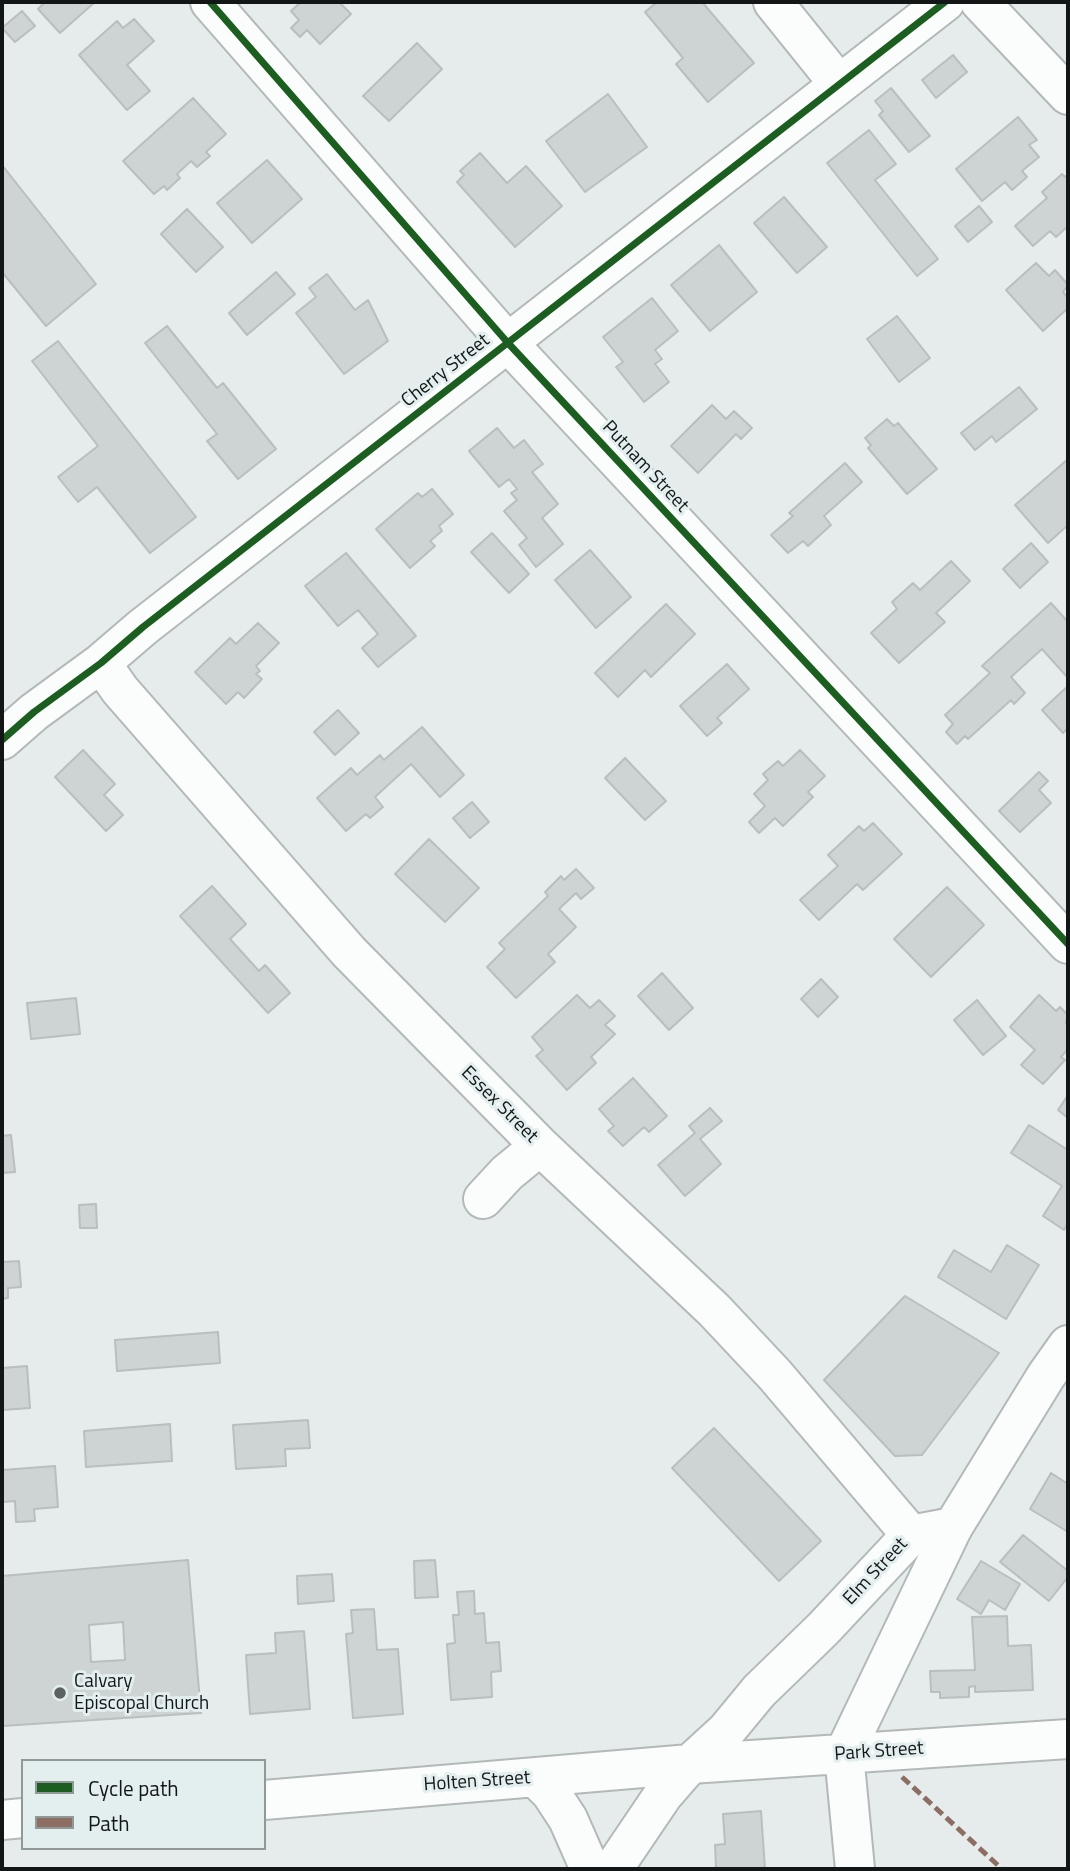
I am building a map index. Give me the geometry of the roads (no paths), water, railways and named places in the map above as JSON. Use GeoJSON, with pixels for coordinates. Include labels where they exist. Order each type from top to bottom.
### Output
{"type":"FeatureCollection","features":[{"type":"Feature","properties":{"kind":"street","name":"Putnam Street"},"geometry":{"type":"LineString","coordinates":[[210,2],[508,343],[1068,944]]}},
{"type":"Feature","properties":{"kind":"street"},"geometry":{"type":"LineString","coordinates":[[773,2],[839,84]]}},
{"type":"Feature","properties":{"kind":"street","name":"Cherry Street"},"geometry":{"type":"LineString","coordinates":[[2,740],[40,707],[101,663],[945,2]]}},
{"type":"Feature","properties":{"kind":"street"},"geometry":{"type":"LineString","coordinates":[[980,2],[1068,95]]}},
{"type":"Feature","properties":{"kind":"street","name":"Essex Street"},"geometry":{"type":"LineString","coordinates":[[101,663],[120,690],[349,952],[540,1146],[714,1310],[775,1375],[911,1535]]}},
{"type":"Feature","properties":{"kind":"street"},"geometry":{"type":"LineString","coordinates":[[483,1199],[507,1173],[540,1146]]}},
{"type":"Feature","properties":{"kind":"street"},"geometry":{"type":"LineString","coordinates":[[855,1869],[844,1754],[953,1527],[1068,1345]]}},
{"type":"Feature","properties":{"kind":"street","name":"Elm Street"},"geometry":{"type":"LineString","coordinates":[[613,1869],[663,1795],[690,1764],[726,1731],[759,1691],[823,1629],[911,1535],[953,1527]]}},
{"type":"Feature","properties":{"kind":"street","name":"Park Street"},"geometry":{"type":"LineString","coordinates":[[690,1764],[1068,1739]]}},
{"type":"Feature","properties":{"kind":"street","name":"Holten Street"},"geometry":{"type":"LineString","coordinates":[[266,1800],[690,1764]]}},
{"type":"Feature","properties":{"kind":"street"},"geometry":{"type":"LineString","coordinates":[[536,1778],[551,1793],[568,1819],[590,1869]]}},
{"type":"Feature","properties":{"kind":"street"},"geometry":{"type":"LineString","coordinates":[[2,1820],[21,1818]]}},
{"type":"Feature","properties":{"kind":"place","name":"Calvary Episcopal Church"},"geometry":{"type":"Point","coordinates":[60,1693]}}]}
